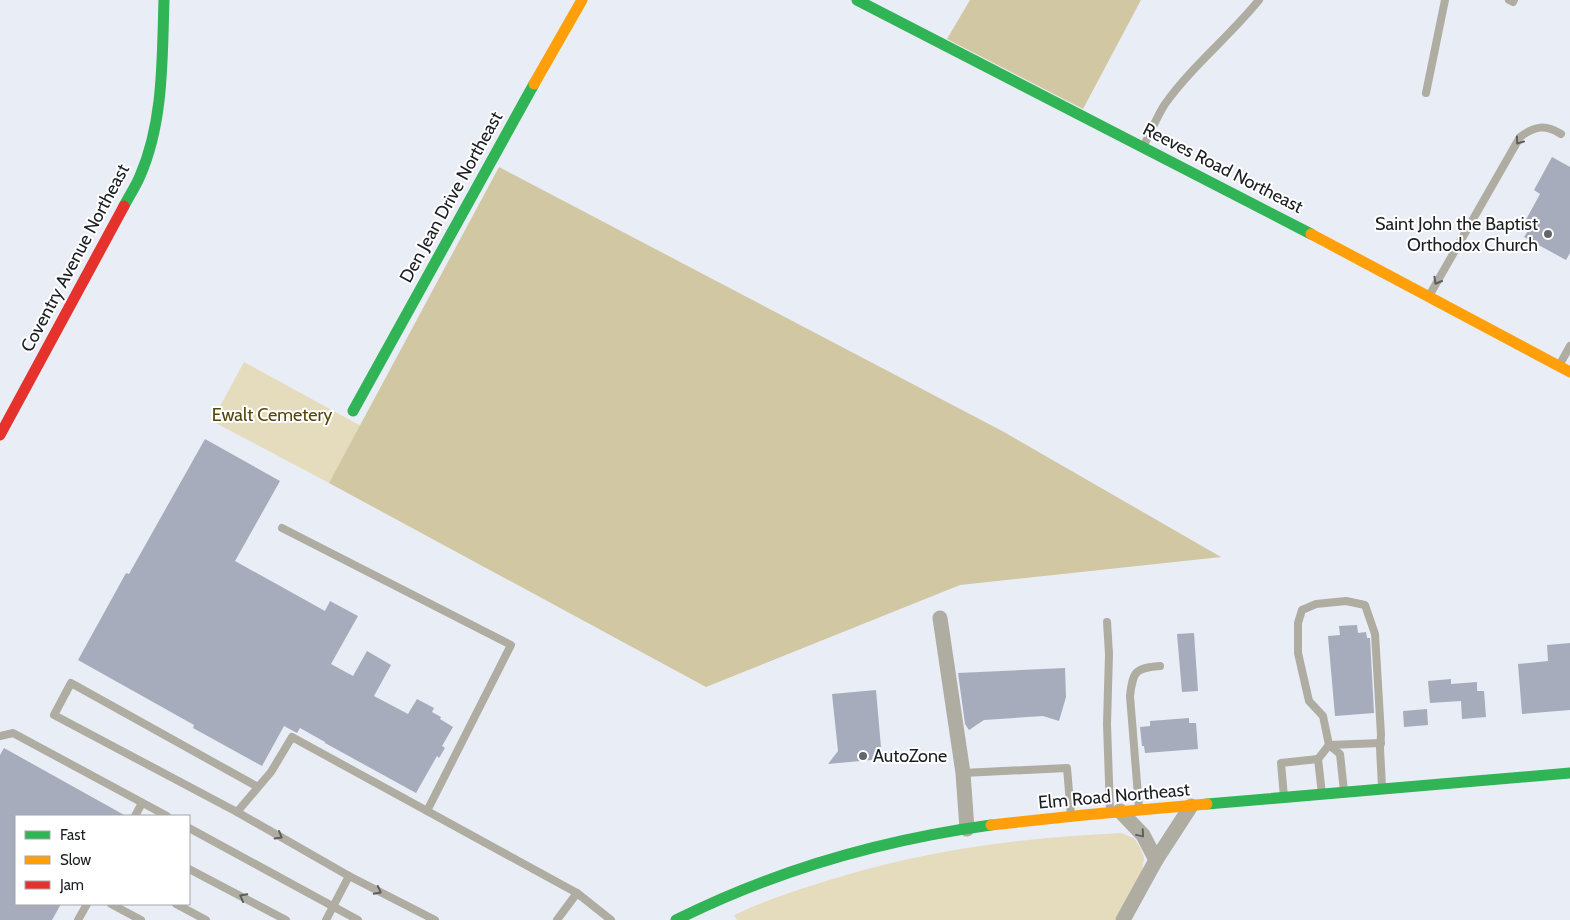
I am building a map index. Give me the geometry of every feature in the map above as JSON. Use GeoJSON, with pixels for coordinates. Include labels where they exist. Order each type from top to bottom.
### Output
{"type":"FeatureCollection","features":[{"type":"Feature","properties":{"kind":"street","name":"Coventry Avenue Northeast"},"geometry":{"type":"LineString","coordinates":[[0,435],[131,195],[142,170],[154,128],[158,100],[164,0]]}},
{"type":"Feature","properties":{"kind":"street","name":"Den Jean Drive Northeast"},"geometry":{"type":"LineString","coordinates":[[353,411],[487,167],[582,0]]}},
{"type":"Feature","properties":{"kind":"street","name":"Reeves Road Northeast"},"geometry":{"type":"LineString","coordinates":[[857,0],[1143,147],[1570,372]]}},
{"type":"Feature","properties":{"kind":"street"},"geometry":{"type":"LineString","coordinates":[[940,618],[963,772],[967,829]]}},
{"type":"Feature","properties":{"kind":"street","name":"Elm Road Northeast"},"geometry":{"type":"LineString","coordinates":[[676,920],[730,894],[814,863],[900,840],[967,829],[1115,812],[1570,773]]}},
{"type":"Feature","properties":{"kind":"street"},"geometry":{"type":"LineString","coordinates":[[1123,920],[1156,860],[1191,806]]}},
{"type":"Feature","properties":{"kind":"street"},"geometry":{"type":"LineString","coordinates":[[1115,812],[1143,835],[1156,860]]}},
{"type":"Feature","properties":{"kind":"lane"},"geometry":{"type":"LineString","coordinates":[[1143,147],[1165,104],[1199,64],[1259,0]]}},
{"type":"Feature","properties":{"kind":"lane"},"geometry":{"type":"LineString","coordinates":[[1426,93],[1445,0]]}},
{"type":"Feature","properties":{"kind":"lane"},"geometry":{"type":"LineString","coordinates":[[1509,0],[1513,2],[1514,0]]}},
{"type":"Feature","properties":{"kind":"lane"},"geometry":{"type":"LineString","coordinates":[[1428,296],[1520,137],[1528,131],[1538,128],[1550,128],[1561,134]]}},
{"type":"Feature","properties":{"kind":"lane"},"geometry":{"type":"LineString","coordinates":[[1559,366],[1570,346]]}},
{"type":"Feature","properties":{"kind":"lane"},"geometry":{"type":"LineString","coordinates":[[282,528],[511,645],[427,811]]}},
{"type":"Feature","properties":{"kind":"lane"},"geometry":{"type":"LineString","coordinates":[[1344,792],[1340,754],[1329,745],[1323,716],[1309,701],[1298,654],[1298,623],[1302,610],[1316,604],[1346,600],[1365,605],[1375,634],[1382,789]]}},
{"type":"Feature","properties":{"kind":"lane"},"geometry":{"type":"LineString","coordinates":[[1107,622],[1109,654],[1107,724],[1115,812]]}},
{"type":"Feature","properties":{"kind":"lane"},"geometry":{"type":"LineString","coordinates":[[1139,810],[1130,696],[1131,684],[1134,675],[1142,668],[1160,666]]}},
{"type":"Feature","properties":{"kind":"lane"},"geometry":{"type":"LineString","coordinates":[[258,787],[70,683],[54,715],[237,812],[349,876],[435,920]]}},
{"type":"Feature","properties":{"kind":"lane"},"geometry":{"type":"LineString","coordinates":[[0,736],[13,733],[165,815]]}},
{"type":"Feature","properties":{"kind":"lane"},"geometry":{"type":"LineString","coordinates":[[237,812],[271,772],[292,737],[577,893],[611,920]]}},
{"type":"Feature","properties":{"kind":"lane"},"geometry":{"type":"LineString","coordinates":[[1322,794],[1318,759],[1329,745],[1381,743]]}},
{"type":"Feature","properties":{"kind":"lane"},"geometry":{"type":"LineString","coordinates":[[1284,798],[1281,763],[1318,759]]}},
{"type":"Feature","properties":{"kind":"lane"},"geometry":{"type":"LineString","coordinates":[[963,772],[1067,768],[1071,817]]}},
{"type":"Feature","properties":{"kind":"lane"},"geometry":{"type":"LineString","coordinates":[[136,815],[142,803]]}},
{"type":"Feature","properties":{"kind":"lane"},"geometry":{"type":"LineString","coordinates":[[190,829],[358,920]]}},
{"type":"Feature","properties":{"kind":"lane"},"geometry":{"type":"LineString","coordinates":[[190,870],[286,920]]}},
{"type":"Feature","properties":{"kind":"lane"},"geometry":{"type":"LineString","coordinates":[[326,920],[349,876]]}},
{"type":"Feature","properties":{"kind":"lane"},"geometry":{"type":"LineString","coordinates":[[557,920],[577,893]]}},
{"type":"Feature","properties":{"kind":"lane"},"geometry":{"type":"LineString","coordinates":[[78,920],[86,905]]}},
{"type":"Feature","properties":{"kind":"lane"},"geometry":{"type":"LineString","coordinates":[[114,905],[141,920]]}},
{"type":"Feature","properties":{"kind":"lane"},"geometry":{"type":"LineString","coordinates":[[178,905],[206,920]]}},
{"type":"Feature","properties":{"kind":"green space","name":"Ewalt Cemetery"},"geometry":{"type":"Polygon","coordinates":[[[244,362],[361,426],[329,483],[212,421],[244,362]]]}},
{"type":"Feature","properties":{"kind":"green space"},"geometry":{"type":"Polygon","coordinates":[[[1121,833],[1134,838],[1144,858],[1142,871],[1115,920],[737,920],[734,915],[804,888],[910,859],[964,848],[1019,841],[1121,833]]]}},
{"type":"Feature","properties":{"kind":"shaded area"},"geometry":{"type":"Polygon","coordinates":[[[970,0],[1141,0],[1083,109],[947,39],[970,0]]]}},
{"type":"Feature","properties":{"kind":"shaded area"},"geometry":{"type":"Polygon","coordinates":[[[499,167],[1004,432],[1221,557],[960,585],[706,687],[329,483],[499,167]]]}},
{"type":"Feature","properties":{"kind":"building"},"geometry":{"type":"Polygon","coordinates":[[[1552,157],[1570,167],[1570,253],[1566,260],[1524,237],[1528,231],[1522,227],[1540,194],[1534,190],[1552,157]]]}},
{"type":"Feature","properties":{"kind":"building"},"geometry":{"type":"Polygon","coordinates":[[[205,439],[280,481],[235,561],[325,611],[330,601],[358,616],[331,664],[353,676],[367,651],[391,665],[374,696],[408,714],[417,699],[434,708],[432,712],[453,727],[442,746],[445,748],[439,758],[437,756],[416,793],[300,728],[297,733],[284,726],[262,766],[193,728],[194,725],[78,660],[126,573],[129,574],[205,439]]]}},
{"type":"Feature","properties":{"kind":"building"},"geometry":{"type":"Polygon","coordinates":[[[1357,625],[1358,633],[1366,632],[1367,638],[1370,638],[1374,713],[1335,716],[1328,636],[1340,635],[1339,626],[1357,625]]]}},
{"type":"Feature","properties":{"kind":"building"},"geometry":{"type":"Polygon","coordinates":[[[1194,633],[1198,691],[1182,692],[1177,634],[1194,633]]]}},
{"type":"Feature","properties":{"kind":"building"},"geometry":{"type":"Polygon","coordinates":[[[1570,643],[1570,710],[1522,714],[1518,664],[1548,661],[1547,645],[1570,643]]]}},
{"type":"Feature","properties":{"kind":"building"},"geometry":{"type":"Polygon","coordinates":[[[1065,668],[1066,697],[1059,721],[1043,716],[984,720],[969,730],[965,724],[958,673],[1065,668]]]}},
{"type":"Feature","properties":{"kind":"building"},"geometry":{"type":"Polygon","coordinates":[[[1451,679],[1451,684],[1477,682],[1477,691],[1484,691],[1486,717],[1462,719],[1461,701],[1430,703],[1428,681],[1451,679]]]}},
{"type":"Feature","properties":{"kind":"building"},"geometry":{"type":"Polygon","coordinates":[[[876,690],[882,759],[828,764],[838,751],[832,694],[876,690]]]}},
{"type":"Feature","properties":{"kind":"building"},"geometry":{"type":"Polygon","coordinates":[[[1427,709],[1428,725],[1404,727],[1403,711],[1427,709]]]}},
{"type":"Feature","properties":{"kind":"building"},"geometry":{"type":"Polygon","coordinates":[[[1189,718],[1189,723],[1196,723],[1198,749],[1145,753],[1144,746],[1142,746],[1140,727],[1150,726],[1150,721],[1189,718]]]}},
{"type":"Feature","properties":{"kind":"building"},"geometry":{"type":"Polygon","coordinates":[[[4,748],[124,815],[15,815],[15,905],[60,905],[52,920],[0,920],[0,755],[4,748]]]}},
{"type":"Feature","properties":{"kind":"traffic: fast"},"geometry":{"type":"LineString","coordinates":[[124,206],[137,184],[154,133],[162,67],[164,0]]}},
{"type":"Feature","properties":{"kind":"traffic: fast"},"geometry":{"type":"LineString","coordinates":[[857,0],[1311,234]]}},
{"type":"Feature","properties":{"kind":"traffic: fast"},"geometry":{"type":"LineString","coordinates":[[353,411],[534,84]]}},
{"type":"Feature","properties":{"kind":"traffic: fast"},"geometry":{"type":"LineString","coordinates":[[1207,804],[1570,773]]}},
{"type":"Feature","properties":{"kind":"traffic: fast"},"geometry":{"type":"LineString","coordinates":[[676,920],[752,886],[830,859],[909,839],[991,825]]}},
{"type":"Feature","properties":{"kind":"traffic: slow"},"geometry":{"type":"LineString","coordinates":[[534,84],[582,0]]}},
{"type":"Feature","properties":{"kind":"traffic: slow"},"geometry":{"type":"LineString","coordinates":[[1311,234],[1570,372]]}},
{"type":"Feature","properties":{"kind":"traffic: slow"},"geometry":{"type":"LineString","coordinates":[[991,825],[1207,804]]}},
{"type":"Feature","properties":{"kind":"traffic: jam"},"geometry":{"type":"LineString","coordinates":[[0,435],[124,206]]}},
{"type":"Feature","properties":{"kind":"place","name":"Saint John the Baptist Orthodox Church"},"geometry":{"type":"Point","coordinates":[1548,234]}},
{"type":"Feature","properties":{"kind":"place","name":"AutoZone"},"geometry":{"type":"Point","coordinates":[863,756]}}]}
